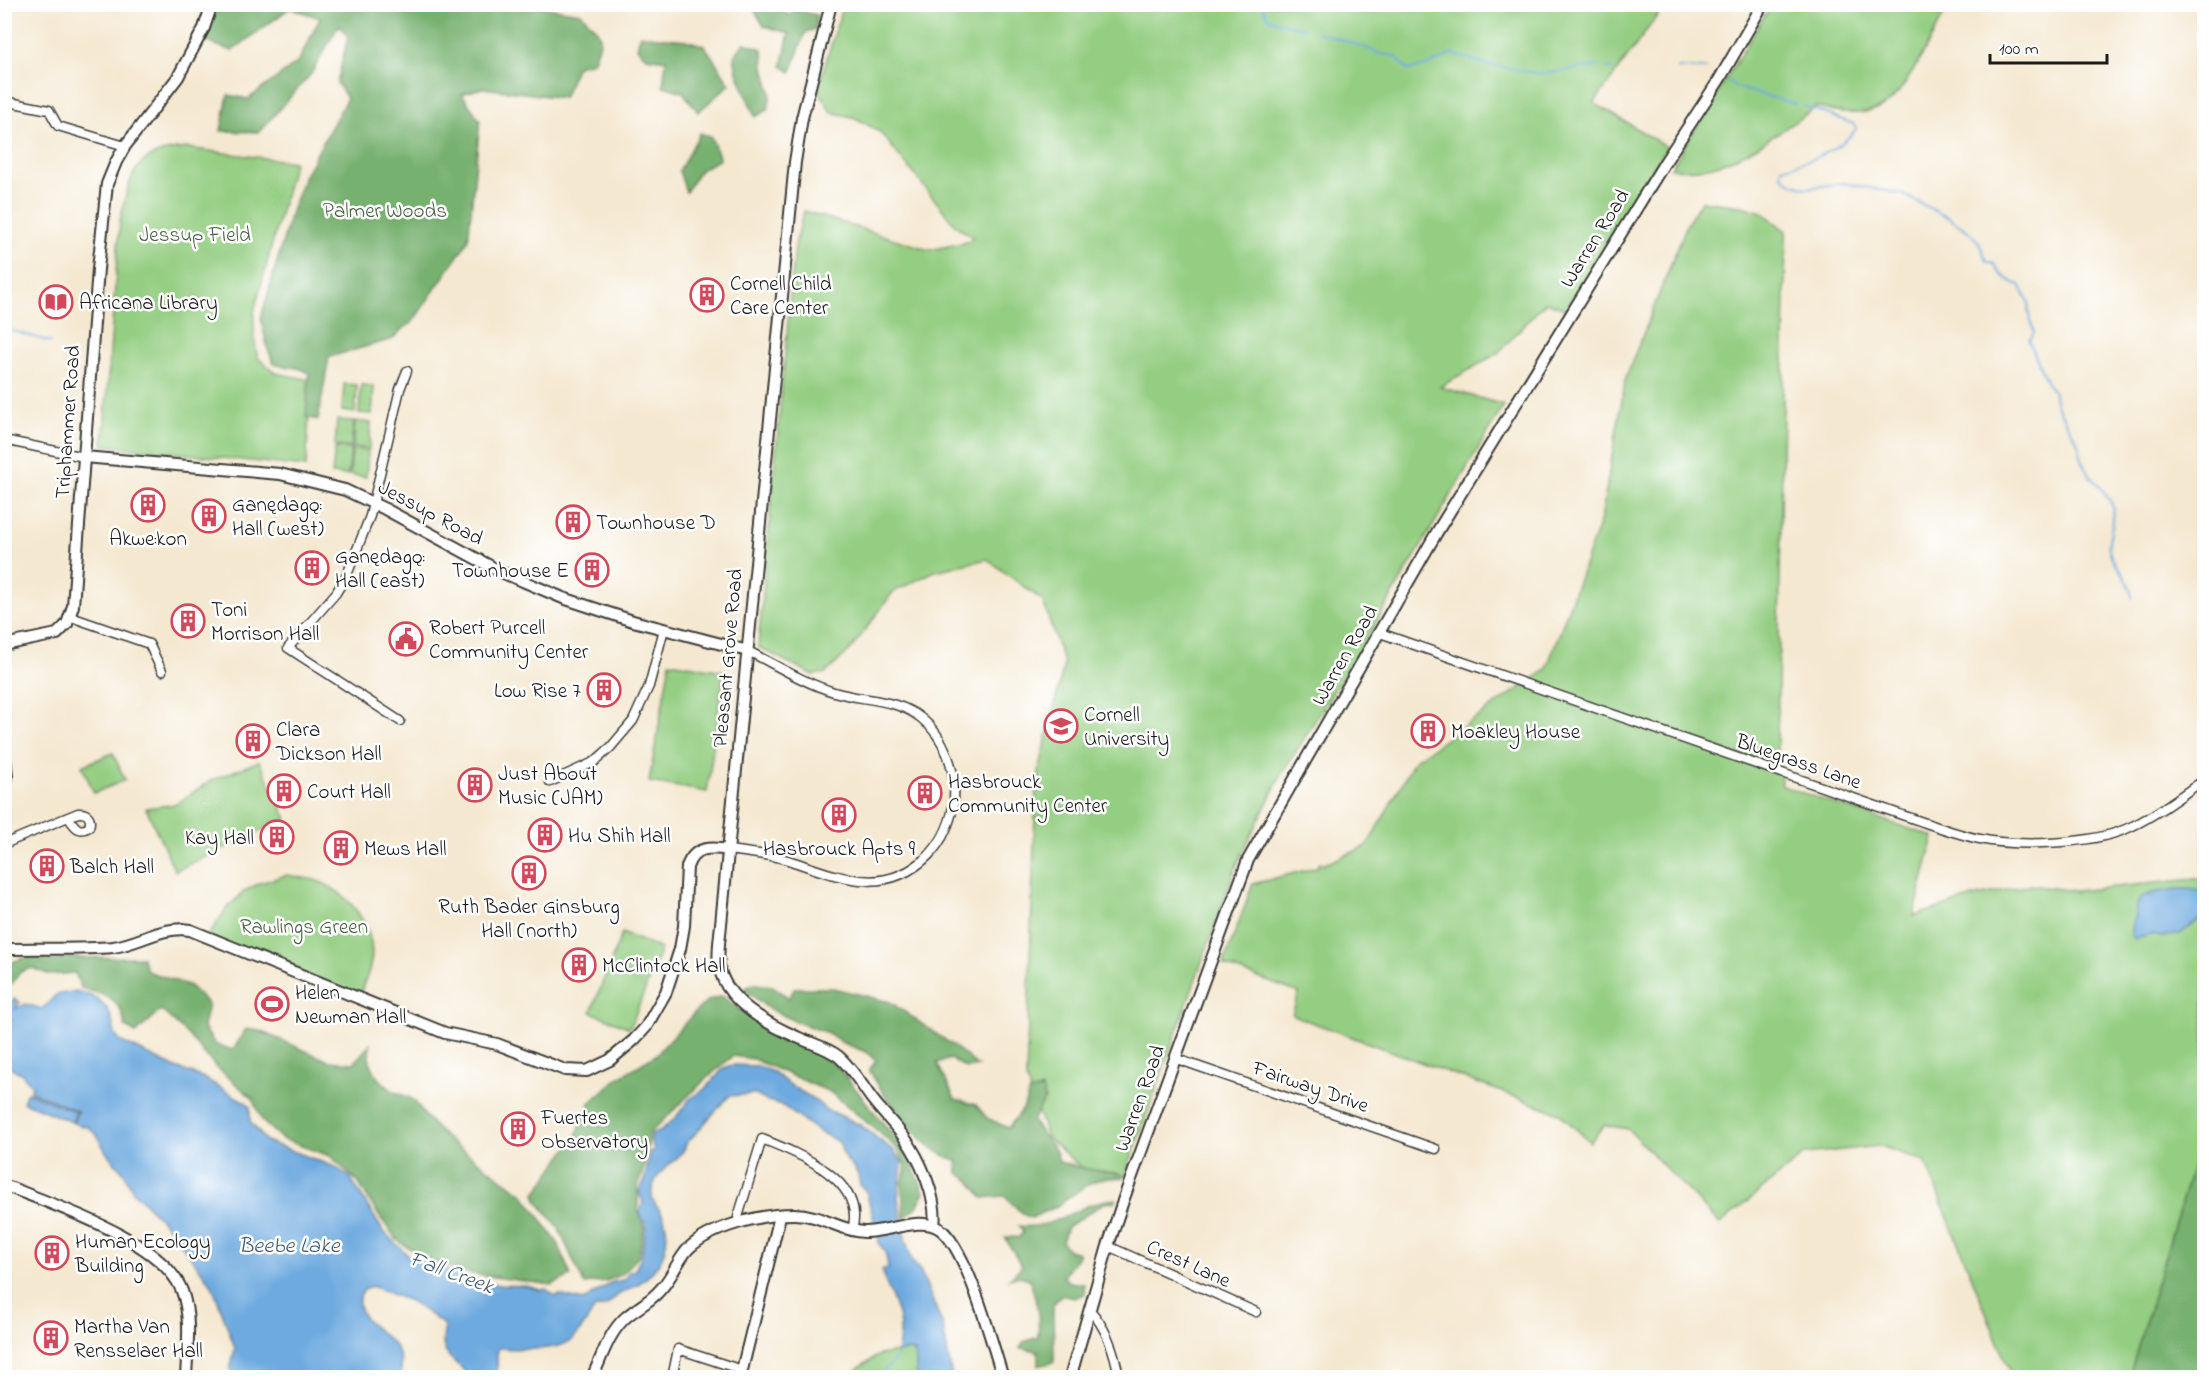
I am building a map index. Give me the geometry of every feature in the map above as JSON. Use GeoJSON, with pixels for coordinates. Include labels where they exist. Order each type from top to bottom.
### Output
{"type":"FeatureCollection","features":[{"type":"Feature","properties":{"kind":"street","name":"Triphammer Road"},"geometry":{"type":"LineString","coordinates":[[71,616],[105,195],[113,168],[126,146],[171,88],[204,28],[212,4]]}},
{"type":"Feature","properties":{"kind":"street","name":"Pleasant Grove Road"},"geometry":{"type":"LineString","coordinates":[[831,4],[802,118],[795,162],[764,461],[719,952],[723,979],[734,994],[780,1029],[836,1055],[848,1066],[905,1138],[923,1172],[935,1206],[934,1226]]}},
{"type":"Feature","properties":{"kind":"street","name":"Warren Road"},"geometry":{"type":"LineString","coordinates":[[1070,1377],[1108,1246],[1174,1058],[1248,860],[1437,532],[1665,162],[1719,80],[1763,4]]}},
{"type":"Feature","properties":{"kind":"street"},"geometry":{"type":"LineString","coordinates":[[4,101],[49,110],[58,126],[126,146]]}},
{"type":"Feature","properties":{"kind":"street"},"geometry":{"type":"LineString","coordinates":[[400,721],[288,648],[342,584],[373,503],[400,389],[407,371]]}},
{"type":"Feature","properties":{"kind":"street"},"geometry":{"type":"LineString","coordinates":[[4,440],[84,457]]}},
{"type":"Feature","properties":{"kind":"street","name":"Jessup Road"},"geometry":{"type":"LineString","coordinates":[[84,457],[280,474],[345,490],[514,578],[578,604],[748,651]]}},
{"type":"Feature","properties":{"kind":"street"},"geometry":{"type":"LineString","coordinates":[[4,645],[57,634],[71,616],[149,644],[162,671]]}},
{"type":"Feature","properties":{"kind":"street"},"geometry":{"type":"LineString","coordinates":[[550,783],[594,762],[633,721],[647,692],[664,629]]}},
{"type":"Feature","properties":{"kind":"street","name":"Bluegrass Lane"},"geometry":{"type":"LineString","coordinates":[[1380,633],[1905,816],[1980,839],[2017,842],[2097,838],[2128,828],[2143,820],[2205,780]]}},
{"type":"Feature","properties":{"kind":"street"},"geometry":{"type":"LineString","coordinates":[[4,950],[112,947],[170,930],[190,930],[446,1033],[497,1044],[565,1070],[587,1071],[610,1060],[634,1040],[651,1019],[666,992],[680,949],[684,926],[687,867],[689,861],[699,851],[709,848],[771,856],[855,880],[889,879],[913,869],[932,852],[949,821],[954,795],[954,774],[946,750],[932,729],[920,717],[891,703],[824,689],[748,651]]}},
{"type":"Feature","properties":{"kind":"street"},"geometry":{"type":"LineString","coordinates":[[4,748],[7,776],[4,801]]}},
{"type":"Feature","properties":{"kind":"street"},"geometry":{"type":"LineString","coordinates":[[4,844],[68,817]]}},
{"type":"Feature","properties":{"kind":"street","name":"Fairway Drive"},"geometry":{"type":"LineString","coordinates":[[1174,1058],[1436,1149]]}},
{"type":"Feature","properties":{"kind":"street"},"geometry":{"type":"LineString","coordinates":[[739,1223],[738,1217],[762,1139],[797,1153],[823,1168],[834,1178],[849,1199],[854,1219],[852,1230]]}},
{"type":"Feature","properties":{"kind":"street"},"geometry":{"type":"LineString","coordinates":[[4,1185],[123,1235],[154,1255],[168,1269],[178,1282],[185,1303],[188,1326],[186,1377]]}},
{"type":"Feature","properties":{"kind":"street"},"geometry":{"type":"LineString","coordinates":[[592,1377],[619,1324],[661,1290],[687,1250],[709,1235],[739,1223],[780,1216],[811,1216],[852,1230],[872,1232],[911,1225],[934,1226],[940,1229],[951,1241],[968,1273],[1003,1377]]}},
{"type":"Feature","properties":{"kind":"street"},"geometry":{"type":"LineString","coordinates":[[672,1377],[678,1349],[741,1374],[780,1216]]}},
{"type":"Feature","properties":{"kind":"street","name":"Crest Lane"},"geometry":{"type":"LineString","coordinates":[[1108,1246],[1256,1312]]}},
{"type":"Feature","properties":{"kind":"street"},"geometry":{"type":"LineString","coordinates":[[1089,1309],[1100,1322],[1115,1353],[1119,1377]]}},
{"type":"Feature","properties":{"kind":"green space","name":"Palmer Woods"},"geometry":{"type":"Polygon","coordinates":[[[537,4],[541,7],[581,13],[599,35],[599,45],[593,62],[577,66],[563,98],[482,88],[462,94],[480,121],[468,241],[412,323],[393,339],[329,357],[318,420],[306,417],[309,373],[301,369],[274,364],[267,347],[261,318],[291,212],[304,177],[347,98],[337,83],[348,36],[339,25],[311,74],[259,132],[221,131],[228,95],[248,99],[298,62],[320,18],[290,8],[232,51],[205,41],[218,5],[537,4]]]}},
{"type":"Feature","properties":{"kind":"green space"},"geometry":{"type":"Polygon","coordinates":[[[762,4],[771,5],[789,15],[795,10],[817,15],[815,29],[805,33],[791,72],[782,66],[789,33],[764,26],[755,11],[762,4]]]}},
{"type":"Feature","properties":{"kind":"green space"},"geometry":{"type":"Polygon","coordinates":[[[843,5],[1665,5],[1594,103],[1667,147],[1565,309],[1546,302],[1498,353],[1440,387],[1504,405],[1370,633],[1280,777],[1237,864],[1124,1178],[1086,1172],[1047,1137],[1026,1080],[1036,784],[1064,664],[1043,601],[987,559],[935,571],[893,592],[852,648],[826,673],[813,675],[758,647],[795,245],[804,211],[930,250],[967,242],[973,237],[956,226],[880,132],[856,118],[831,112],[818,88],[843,5]]]}},
{"type":"Feature","properties":{"kind":"green space"},"geometry":{"type":"Polygon","coordinates":[[[1771,5],[1949,5],[1911,74],[1885,105],[1860,113],[1817,107],[1766,141],[1730,160],[1691,169],[1671,168],[1771,5]]]}},
{"type":"Feature","properties":{"kind":"green space"},"geometry":{"type":"Polygon","coordinates":[[[640,35],[686,40],[705,46],[730,84],[698,112],[683,92],[663,86],[666,60],[646,57],[637,48],[640,35]]]}},
{"type":"Feature","properties":{"kind":"green space"},"geometry":{"type":"Polygon","coordinates":[[[744,43],[763,49],[764,68],[771,93],[768,110],[755,117],[737,72],[734,57],[744,43]]]}},
{"type":"Feature","properties":{"kind":"green space"},"geometry":{"type":"Polygon","coordinates":[[[700,133],[711,137],[720,159],[700,170],[686,192],[679,171],[700,133]]]}},
{"type":"Feature","properties":{"kind":"green space","name":"Jessup Field"},"geometry":{"type":"Polygon","coordinates":[[[187,148],[294,162],[254,312],[254,339],[258,358],[276,373],[311,380],[306,467],[103,445],[120,220],[128,189],[137,168],[145,160],[169,150],[187,148]]]}},
{"type":"Feature","properties":{"kind":"green space"},"geometry":{"type":"Polygon","coordinates":[[[1701,201],[1742,206],[1762,212],[1786,231],[1777,750],[1782,786],[1934,837],[1914,916],[1973,897],[2030,885],[2075,891],[2204,878],[2204,1126],[2129,1377],[2012,1377],[1925,1161],[1880,1146],[1805,1154],[1720,1224],[1628,1129],[1605,1125],[1590,1142],[1559,1113],[1292,1015],[1299,993],[1223,965],[1253,884],[1317,867],[1319,863],[1325,864],[1367,846],[1415,760],[1546,670],[1601,519],[1626,377],[1687,224],[1701,201]]]}},
{"type":"Feature","properties":{"kind":"green space"},"geometry":{"type":"Polygon","coordinates":[[[344,384],[357,385],[355,413],[342,411],[344,384]]]}},
{"type":"Feature","properties":{"kind":"green space"},"geometry":{"type":"Polygon","coordinates":[[[361,385],[374,386],[372,414],[359,413],[361,385]]]}},
{"type":"Feature","properties":{"kind":"green space"},"geometry":{"type":"Polygon","coordinates":[[[337,420],[354,421],[351,447],[335,446],[337,420]]]}},
{"type":"Feature","properties":{"kind":"green space"},"geometry":{"type":"Polygon","coordinates":[[[355,421],[371,423],[369,449],[353,447],[355,421]]]}},
{"type":"Feature","properties":{"kind":"green space"},"geometry":{"type":"Polygon","coordinates":[[[335,448],[351,449],[348,475],[332,474],[335,448]]]}},
{"type":"Feature","properties":{"kind":"green space"},"geometry":{"type":"Polygon","coordinates":[[[352,449],[368,451],[366,477],[350,475],[352,449]]]}},
{"type":"Feature","properties":{"kind":"green space"},"geometry":{"type":"Polygon","coordinates":[[[670,662],[724,671],[707,792],[649,782],[670,662]]]}},
{"type":"Feature","properties":{"kind":"green space"},"geometry":{"type":"Polygon","coordinates":[[[113,753],[125,780],[94,793],[82,766],[113,753]]]}},
{"type":"Feature","properties":{"kind":"green space"},"geometry":{"type":"Polygon","coordinates":[[[259,761],[287,819],[175,871],[146,808],[176,804],[210,781],[259,761]]]}},
{"type":"Feature","properties":{"kind":"green space","name":"Rawlings Green"},"geometry":{"type":"Polygon","coordinates":[[[287,875],[315,880],[327,885],[348,901],[364,923],[372,949],[371,962],[359,998],[208,936],[227,908],[246,890],[287,875]]]}},
{"type":"Feature","properties":{"kind":"green space"},"geometry":{"type":"Polygon","coordinates":[[[622,933],[661,949],[630,1028],[591,1012],[622,933]]]}},
{"type":"Feature","properties":{"kind":"green space"},"geometry":{"type":"Polygon","coordinates":[[[42,957],[55,961],[65,958],[142,957],[147,971],[190,986],[208,1004],[203,1027],[215,1044],[233,1050],[246,1029],[260,1031],[329,1061],[354,1063],[370,1044],[369,1059],[377,1077],[393,1091],[413,1099],[445,1137],[523,1194],[558,1243],[571,1276],[551,1285],[473,1274],[429,1261],[397,1240],[358,1182],[330,1156],[282,1139],[263,1122],[252,1098],[215,1066],[188,1035],[161,1010],[136,1033],[125,1027],[124,1018],[117,1004],[105,996],[81,988],[75,973],[50,975],[32,968],[20,972],[12,984],[7,980],[7,964],[23,958],[42,957]]]}},
{"type":"Feature","properties":{"kind":"green space"},"geometry":{"type":"Polygon","coordinates":[[[754,984],[773,986],[789,998],[795,988],[833,988],[890,1002],[954,1046],[978,1066],[966,1068],[951,1059],[937,1063],[955,1099],[976,1105],[987,1118],[1008,1128],[1023,1109],[1029,1093],[1042,1088],[1045,1099],[1032,1121],[1056,1151],[1059,1162],[1122,1174],[1122,1178],[1101,1179],[1086,1185],[1054,1208],[1031,1218],[1023,1214],[1004,1196],[983,1198],[970,1181],[958,1173],[957,1160],[944,1156],[931,1147],[895,1110],[869,1070],[876,1061],[866,1052],[843,1043],[828,1033],[768,1008],[744,989],[754,984]]]}},
{"type":"Feature","properties":{"kind":"green space"},"geometry":{"type":"Polygon","coordinates":[[[722,996],[772,1034],[820,1055],[837,1066],[900,1144],[910,1160],[924,1192],[917,1207],[904,1218],[902,1182],[906,1167],[898,1150],[830,1092],[753,1059],[733,1056],[650,1133],[638,1187],[638,1210],[644,1227],[639,1255],[624,1273],[606,1281],[584,1284],[558,1227],[538,1202],[535,1194],[576,1136],[590,1103],[616,1079],[656,1055],[709,1000],[722,996]]]}},
{"type":"Feature","properties":{"kind":"green space"},"geometry":{"type":"Polygon","coordinates":[[[2204,1127],[2204,1377],[2129,1377],[2204,1127]]]}},
{"type":"Feature","properties":{"kind":"green space"},"geometry":{"type":"Polygon","coordinates":[[[1116,1199],[1114,1202],[1104,1203],[1067,1227],[1062,1242],[1068,1250],[1079,1253],[1064,1277],[1070,1282],[1084,1284],[1085,1294],[1074,1298],[1061,1295],[1053,1305],[1054,1362],[1038,1366],[1038,1351],[1020,1348],[1023,1342],[1038,1337],[1039,1321],[1036,1301],[1029,1279],[1020,1276],[1009,1279],[1022,1266],[1005,1238],[1019,1237],[1023,1232],[1019,1226],[1045,1224],[1091,1204],[1116,1199]]]}},
{"type":"Feature","properties":{"kind":"green space"},"geometry":{"type":"Polygon","coordinates":[[[910,1350],[917,1355],[917,1377],[843,1378],[879,1355],[910,1350]]]}},
{"type":"Feature","properties":{"kind":"water"},"geometry":{"type":"Polygon","coordinates":[[[2175,889],[2204,892],[2201,918],[2179,935],[2154,934],[2135,939],[2131,936],[2139,900],[2150,894],[2175,889]]]}},
{"type":"Feature","properties":{"kind":"water","name":"Beebe Lake"},"geometry":{"type":"Polygon","coordinates":[[[76,991],[90,995],[105,1005],[120,1041],[176,1068],[202,1077],[247,1103],[250,1107],[250,1121],[266,1141],[335,1167],[350,1177],[383,1231],[411,1258],[474,1280],[546,1289],[555,1296],[560,1295],[583,1301],[612,1282],[624,1280],[629,1272],[635,1270],[641,1257],[646,1223],[642,1221],[640,1211],[643,1203],[639,1192],[644,1182],[650,1152],[654,1150],[651,1141],[652,1134],[661,1130],[676,1117],[690,1099],[706,1088],[724,1068],[732,1065],[757,1066],[773,1072],[826,1110],[860,1125],[894,1151],[902,1162],[898,1198],[905,1238],[912,1261],[921,1272],[943,1326],[952,1377],[917,1377],[915,1352],[910,1350],[897,1353],[900,1340],[899,1319],[882,1270],[888,1268],[887,1258],[878,1243],[879,1239],[866,1191],[860,1185],[854,1168],[845,1159],[839,1142],[818,1131],[780,1104],[767,1101],[754,1094],[729,1096],[686,1144],[680,1155],[659,1175],[652,1194],[664,1218],[667,1231],[663,1254],[658,1264],[642,1281],[619,1294],[609,1304],[594,1309],[578,1333],[567,1343],[538,1349],[499,1348],[494,1377],[464,1377],[466,1373],[444,1348],[443,1324],[412,1302],[371,1286],[361,1294],[359,1306],[366,1319],[395,1346],[401,1361],[401,1377],[240,1377],[230,1370],[235,1348],[212,1285],[168,1227],[132,1190],[124,1173],[106,1152],[97,1135],[88,1127],[73,1123],[78,1111],[30,1091],[32,1086],[22,1074],[5,1064],[5,1016],[10,1021],[12,1019],[5,1014],[5,998],[11,1003],[14,999],[20,1002],[15,1009],[26,1004],[42,1009],[56,995],[76,991]]]}},
{"type":"Feature","properties":{"kind":"water"},"geometry":{"type":"Polygon","coordinates":[[[27,1092],[76,1112],[72,1122],[23,1102],[27,1092]]]}},
{"type":"Feature","properties":{"kind":"waterway"},"geometry":{"type":"LineString","coordinates":[[1261,4],[1268,18],[1304,28]]}},
{"type":"Feature","properties":{"kind":"waterway"},"geometry":{"type":"LineString","coordinates":[[1318,32],[1380,54],[1391,55],[1408,70],[1431,64],[1451,53],[1481,63],[1540,74],[1598,66]]}},
{"type":"Feature","properties":{"kind":"waterway"},"geometry":{"type":"LineString","coordinates":[[1607,68],[1612,69]]}},
{"type":"Feature","properties":{"kind":"waterway"},"geometry":{"type":"LineString","coordinates":[[1678,68],[1706,69]]}},
{"type":"Feature","properties":{"kind":"waterway"},"geometry":{"type":"LineString","coordinates":[[1728,81],[1738,88],[1795,104]]}},
{"type":"Feature","properties":{"kind":"waterway"},"geometry":{"type":"LineString","coordinates":[[1804,106],[1854,124],[1857,128],[1833,149],[1812,159],[1782,168],[1781,175],[1791,183],[1806,188],[1844,183],[1902,194],[1949,218],[1968,231],[1978,241],[1987,261],[1994,264],[2005,278],[2020,285],[2029,302],[2028,314],[2034,333],[2029,341],[2047,383],[2054,392],[2056,404],[2077,441],[2085,468],[2112,504],[2114,514],[2110,554],[2127,580],[2132,598]]}},
{"type":"Feature","properties":{"kind":"waterway"},"geometry":{"type":"LineString","coordinates":[[4,326],[13,331],[51,342]]}},
{"type":"Feature","properties":{"kind":"waterway"},"geometry":{"type":"LineString","coordinates":[[876,1378],[893,1362],[900,1351]]}},
{"type":"Feature","properties":{"kind":"place","name":"Cornell Child Care Center"},"geometry":{"type":"Point","coordinates":[707,295]}},
{"type":"Feature","properties":{"kind":"place","name":"Africana Library"},"geometry":{"type":"Point","coordinates":[56,302]}},
{"type":"Feature","properties":{"kind":"place","name":"Akwe:kon"},"geometry":{"type":"Point","coordinates":[148,505]}},
{"type":"Feature","properties":{"kind":"place","name":"Ganędagǫ: Hall (west)"},"geometry":{"type":"Point","coordinates":[209,516]}},
{"type":"Feature","properties":{"kind":"place","name":"Townhouse D"},"geometry":{"type":"Point","coordinates":[573,522]}},
{"type":"Feature","properties":{"kind":"place","name":"Ganędagǫ: Hall (east)"},"geometry":{"type":"Point","coordinates":[312,568]}},
{"type":"Feature","properties":{"kind":"place","name":"Townhouse E"},"geometry":{"type":"Point","coordinates":[592,570]}},
{"type":"Feature","properties":{"kind":"place","name":"Toni Morrison Hall"},"geometry":{"type":"Point","coordinates":[188,621]}},
{"type":"Feature","properties":{"kind":"place","name":"Robert Purcell Community Center"},"geometry":{"type":"Point","coordinates":[406,639]}},
{"type":"Feature","properties":{"kind":"place","name":"Low Rise 7"},"geometry":{"type":"Point","coordinates":[604,690]}},
{"type":"Feature","properties":{"kind":"place","name":"Cornell University"},"geometry":{"type":"Point","coordinates":[1061,726]}},
{"type":"Feature","properties":{"kind":"place","name":"Moakley House"},"geometry":{"type":"Point","coordinates":[1428,731]}},
{"type":"Feature","properties":{"kind":"place","name":"Clara Dickson Hall"},"geometry":{"type":"Point","coordinates":[253,741]}},
{"type":"Feature","properties":{"kind":"place","name":"Just About Music (JAM)"},"geometry":{"type":"Point","coordinates":[475,785]}},
{"type":"Feature","properties":{"kind":"place","name":"Court Hall"},"geometry":{"type":"Point","coordinates":[284,791]}},
{"type":"Feature","properties":{"kind":"place","name":"Hasbrouck Community Center"},"geometry":{"type":"Point","coordinates":[925,793]}},
{"type":"Feature","properties":{"kind":"place","name":"Hasbrouck Apts 9"},"geometry":{"type":"Point","coordinates":[839,815]}},
{"type":"Feature","properties":{"kind":"place","name":"Hu Shih Hall"},"geometry":{"type":"Point","coordinates":[545,835]}},
{"type":"Feature","properties":{"kind":"place","name":"Kay Hall"},"geometry":{"type":"Point","coordinates":[277,837]}},
{"type":"Feature","properties":{"kind":"place","name":"Mews Hall"},"geometry":{"type":"Point","coordinates":[341,848]}},
{"type":"Feature","properties":{"kind":"place","name":"Balch Hall"},"geometry":{"type":"Point","coordinates":[47,866]}},
{"type":"Feature","properties":{"kind":"place","name":"Ruth Bader Ginsburg Hall (north)"},"geometry":{"type":"Point","coordinates":[529,873]}},
{"type":"Feature","properties":{"kind":"place","name":"McClintock Hall"},"geometry":{"type":"Point","coordinates":[579,965]}},
{"type":"Feature","properties":{"kind":"place","name":"Helen Newman Hall"},"geometry":{"type":"Point","coordinates":[272,1004]}},
{"type":"Feature","properties":{"kind":"place","name":"Fuertes Observatory"},"geometry":{"type":"Point","coordinates":[518,1129]}},
{"type":"Feature","properties":{"kind":"place","name":"Human Ecology Building"},"geometry":{"type":"Point","coordinates":[52,1253]}},
{"type":"Feature","properties":{"kind":"place","name":"Martha Van Rensselaer Hall"},"geometry":{"type":"Point","coordinates":[51,1338]}},
{"type":"Feature","properties":{"kind":"water label","name":"Fall Creek"},"geometry":{"type":"Point","coordinates":[452,1271]}}]}
